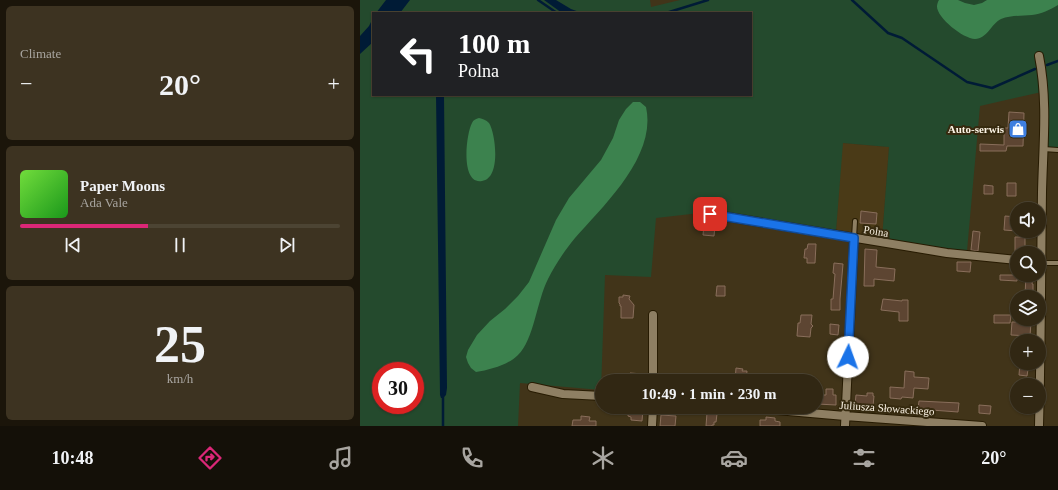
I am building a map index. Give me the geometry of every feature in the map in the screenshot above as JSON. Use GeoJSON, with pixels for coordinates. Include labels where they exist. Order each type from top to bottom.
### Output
{"type":"FeatureCollection","features":[{"type":"Feature","properties":{"kind":"street"},"geometry":{"type":"LineString","coordinates":[[1039,56],[1042,73],[1044,109],[1040,246]]}},
{"type":"Feature","properties":{"kind":"street","name":"Polna"},"geometry":{"type":"LineString","coordinates":[[710,214],[947,253],[1010,259]]}},
{"type":"Feature","properties":{"kind":"street"},"geometry":{"type":"LineString","coordinates":[[845,426],[854,238]]}},
{"type":"Feature","properties":{"kind":"street"},"geometry":{"type":"LineString","coordinates":[[1039,426],[1041,337],[1040,282]]}},
{"type":"Feature","properties":{"kind":"street"},"geometry":{"type":"LineString","coordinates":[[653,315],[653,374]]}},
{"type":"Feature","properties":{"kind":"street"},"geometry":{"type":"LineString","coordinates":[[532,387],[562,394],[595,396]]}},
{"type":"Feature","properties":{"kind":"street"},"geometry":{"type":"LineString","coordinates":[[652,426],[653,414]]}},
{"type":"Feature","properties":{"kind":"street","name":"Juliusza Słowackiego"},"geometry":{"type":"LineString","coordinates":[[822,414],[982,426]]}},
{"type":"Feature","properties":{"kind":"lane"},"geometry":{"type":"LineString","coordinates":[[1043,149],[1058,150]]}},
{"type":"Feature","properties":{"kind":"lane"},"geometry":{"type":"LineString","coordinates":[[854,238],[855,221]]}},
{"type":"Feature","properties":{"kind":"lane"},"geometry":{"type":"LineString","coordinates":[[1046,263],[1058,264]]}},
{"type":"Feature","properties":{"kind":"shaded area"},"geometry":{"type":"Polygon","coordinates":[[[842,143],[889,147],[882,239],[836,231],[842,143]]]}},
{"type":"Feature","properties":{"kind":"green space"},"geometry":{"type":"Polygon","coordinates":[[[360,0],[650,0],[651,7],[680,0],[1058,0],[1058,151],[1046,150],[1046,91],[980,106],[967,251],[882,239],[889,147],[843,143],[836,231],[709,212],[656,218],[651,277],[605,275],[602,374],[595,374],[595,389],[520,383],[518,426],[360,426],[360,0]]]}},
{"type":"Feature","properties":{"kind":"green space"},"geometry":{"type":"Polygon","coordinates":[[[939,0],[958,0],[974,5],[987,0],[1058,0],[1058,5],[1039,14],[1013,16],[1001,19],[994,24],[983,37],[975,39],[957,31],[945,21],[938,11],[937,5],[939,0]]]}},
{"type":"Feature","properties":{"kind":"green space"},"geometry":{"type":"Polygon","coordinates":[[[633,102],[640,102],[646,107],[647,125],[644,144],[636,161],[626,178],[613,195],[575,238],[554,268],[544,288],[528,340],[518,355],[514,359],[504,364],[476,372],[468,363],[466,357],[468,350],[477,335],[518,296],[529,282],[556,220],[569,198],[601,160],[613,138],[619,120],[626,109],[633,102]]]}},
{"type":"Feature","properties":{"kind":"green space"},"geometry":{"type":"Polygon","coordinates":[[[479,118],[489,123],[494,136],[495,146],[492,173],[488,178],[482,181],[475,180],[470,175],[466,158],[470,129],[473,121],[479,118]]]}},
{"type":"Feature","properties":{"kind":"water"},"geometry":{"type":"Polygon","coordinates":[[[386,0],[410,0],[401,12],[377,12],[386,0]]]}},
{"type":"Feature","properties":{"kind":"water"},"geometry":{"type":"Polygon","coordinates":[[[544,0],[556,0],[579,12],[561,12],[544,0]]]}},
{"type":"Feature","properties":{"kind":"water"},"geometry":{"type":"Polygon","coordinates":[[[372,20],[372,43],[360,54],[360,36],[372,20]]]}},
{"type":"Feature","properties":{"kind":"water"},"geometry":{"type":"Polygon","coordinates":[[[436,96],[444,96],[447,388],[446,395],[443,398],[441,398],[436,96]]]}},
{"type":"Feature","properties":{"kind":"building"},"geometry":{"type":"Polygon","coordinates":[[[1009,112],[1024,113],[1023,146],[1007,146],[1006,151],[980,151],[980,144],[1004,145],[1004,128],[1008,128],[1009,112]]]}},
{"type":"Feature","properties":{"kind":"building"},"geometry":{"type":"Polygon","coordinates":[[[1007,183],[1016,183],[1016,196],[1007,196],[1007,183]]]}},
{"type":"Feature","properties":{"kind":"building"},"geometry":{"type":"Polygon","coordinates":[[[984,185],[993,186],[993,194],[984,194],[984,185]]]}},
{"type":"Feature","properties":{"kind":"building"},"geometry":{"type":"Polygon","coordinates":[[[861,211],[877,213],[876,224],[860,223],[861,211]]]}},
{"type":"Feature","properties":{"kind":"building"},"geometry":{"type":"Polygon","coordinates":[[[1005,216],[1010,216],[1010,230],[1004,230],[1005,216]]]}},
{"type":"Feature","properties":{"kind":"building"},"geometry":{"type":"Polygon","coordinates":[[[704,225],[715,226],[714,236],[703,235],[704,225]]]}},
{"type":"Feature","properties":{"kind":"building"},"geometry":{"type":"Polygon","coordinates":[[[973,231],[980,232],[978,251],[971,250],[973,231]]]}},
{"type":"Feature","properties":{"kind":"building"},"geometry":{"type":"Polygon","coordinates":[[[1015,238],[1025,238],[1025,246],[1015,246],[1015,238]]]}},
{"type":"Feature","properties":{"kind":"building"},"geometry":{"type":"Polygon","coordinates":[[[808,244],[816,244],[815,263],[807,263],[807,258],[804,258],[805,249],[807,249],[808,244]]]}},
{"type":"Feature","properties":{"kind":"building"},"geometry":{"type":"Polygon","coordinates":[[[865,249],[877,250],[876,267],[895,269],[894,281],[874,279],[874,286],[864,286],[865,249]]]}},
{"type":"Feature","properties":{"kind":"building"},"geometry":{"type":"Polygon","coordinates":[[[957,262],[971,262],[970,272],[957,271],[957,262]]]}},
{"type":"Feature","properties":{"kind":"building"},"geometry":{"type":"Polygon","coordinates":[[[834,263],[843,264],[840,310],[831,310],[831,299],[833,299],[835,274],[833,273],[834,263]]]}},
{"type":"Feature","properties":{"kind":"building"},"geometry":{"type":"Polygon","coordinates":[[[1000,275],[1010,275],[1010,281],[1000,280],[1000,275]]]}},
{"type":"Feature","properties":{"kind":"building"},"geometry":{"type":"Polygon","coordinates":[[[1026,282],[1032,282],[1033,290],[1025,290],[1026,282]]]}},
{"type":"Feature","properties":{"kind":"building"},"geometry":{"type":"Polygon","coordinates":[[[717,286],[725,286],[725,296],[716,296],[717,286]]]}},
{"type":"Feature","properties":{"kind":"building"},"geometry":{"type":"Polygon","coordinates":[[[623,295],[630,296],[629,299],[634,305],[633,318],[621,318],[619,297],[623,297],[623,295]]]}},
{"type":"Feature","properties":{"kind":"building"},"geometry":{"type":"Polygon","coordinates":[[[883,299],[902,301],[908,300],[908,321],[899,321],[899,312],[881,310],[883,299]]]}},
{"type":"Feature","properties":{"kind":"building"},"geometry":{"type":"Polygon","coordinates":[[[801,315],[812,315],[811,324],[813,326],[811,328],[810,337],[797,336],[798,323],[800,323],[801,315]]]}},
{"type":"Feature","properties":{"kind":"building"},"geometry":{"type":"Polygon","coordinates":[[[994,315],[1010,315],[1010,323],[994,323],[994,315]]]}},
{"type":"Feature","properties":{"kind":"building"},"geometry":{"type":"Polygon","coordinates":[[[830,324],[839,325],[838,335],[830,334],[830,324]]]}},
{"type":"Feature","properties":{"kind":"building"},"geometry":{"type":"Polygon","coordinates":[[[1012,326],[1031,326],[1030,334],[1011,334],[1012,326]]]}},
{"type":"Feature","properties":{"kind":"building"},"geometry":{"type":"Polygon","coordinates":[[[736,368],[743,369],[742,371],[747,371],[747,374],[736,374],[736,368]]]}},
{"type":"Feature","properties":{"kind":"building"},"geometry":{"type":"Polygon","coordinates":[[[1019,370],[1028,370],[1027,376],[1019,375],[1019,370]]]}},
{"type":"Feature","properties":{"kind":"building"},"geometry":{"type":"Polygon","coordinates":[[[905,371],[914,372],[914,377],[929,378],[928,389],[914,388],[913,398],[890,398],[890,387],[904,388],[905,371]]]}},
{"type":"Feature","properties":{"kind":"building"},"geometry":{"type":"Polygon","coordinates":[[[826,389],[833,389],[833,395],[836,395],[836,405],[823,404],[823,395],[826,395],[826,389]]]}},
{"type":"Feature","properties":{"kind":"building"},"geometry":{"type":"Polygon","coordinates":[[[867,393],[873,393],[873,406],[855,405],[856,395],[867,396],[867,393]]]}},
{"type":"Feature","properties":{"kind":"building"},"geometry":{"type":"Polygon","coordinates":[[[919,401],[959,403],[958,412],[918,409],[919,401]]]}},
{"type":"Feature","properties":{"kind":"building"},"geometry":{"type":"Polygon","coordinates":[[[979,405],[991,406],[990,414],[979,413],[979,405]]]}},
{"type":"Feature","properties":{"kind":"building"},"geometry":{"type":"Polygon","coordinates":[[[628,414],[643,414],[642,421],[631,420],[631,417],[628,416],[628,414]]]}},
{"type":"Feature","properties":{"kind":"building"},"geometry":{"type":"Polygon","coordinates":[[[707,414],[717,414],[714,425],[706,426],[707,414]]]}},
{"type":"Feature","properties":{"kind":"building"},"geometry":{"type":"Polygon","coordinates":[[[661,415],[676,416],[675,426],[660,426],[661,415]]]}},
{"type":"Feature","properties":{"kind":"building"},"geometry":{"type":"Polygon","coordinates":[[[581,416],[590,417],[589,421],[596,421],[596,426],[572,426],[573,420],[581,420],[581,416]]]}},
{"type":"Feature","properties":{"kind":"building"},"geometry":{"type":"Polygon","coordinates":[[[766,417],[775,418],[775,421],[780,422],[780,426],[760,426],[760,420],[766,420],[766,417]]]}},
{"type":"Feature","properties":{"kind":"waterway"},"geometry":{"type":"LineString","coordinates":[[538,0],[556,12]]}},
{"type":"Feature","properties":{"kind":"waterway"},"geometry":{"type":"LineString","coordinates":[[669,12],[708,0]]}},
{"type":"Feature","properties":{"kind":"waterway"},"geometry":{"type":"LineString","coordinates":[[852,0],[888,33],[902,38],[967,82],[992,88],[1035,69]]}},
{"type":"Feature","properties":{"kind":"waterway"},"geometry":{"type":"LineString","coordinates":[[1047,65],[1058,61]]}},
{"type":"Feature","properties":{"kind":"waterway"},"geometry":{"type":"LineString","coordinates":[[443,395],[443,426]]}},
{"type":"Feature","properties":{"kind":"place","name":"Auto-serwis"},"geometry":{"type":"Point","coordinates":[1018,129]}},
{"type":"Feature","properties":{"kind":"route"},"geometry":{"type":"LineString","coordinates":[[710,214],[854,238],[848,357]]}}]}
